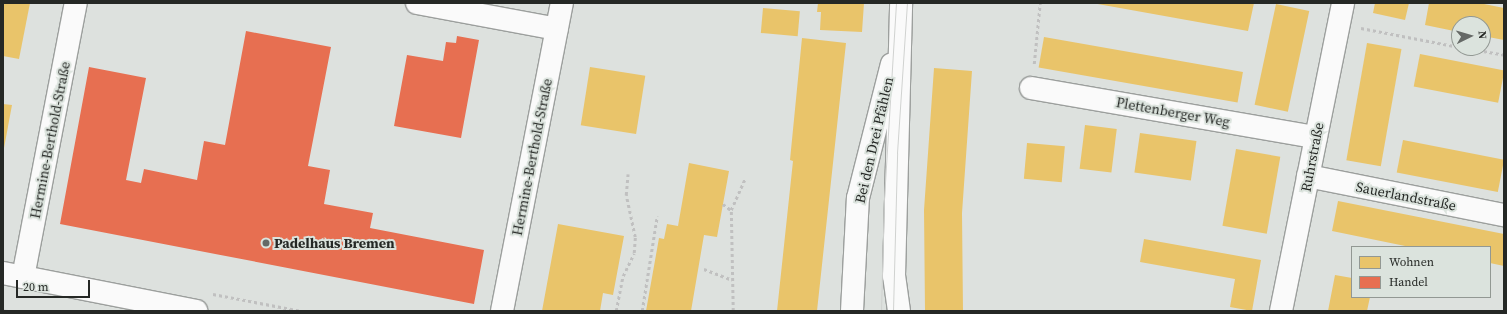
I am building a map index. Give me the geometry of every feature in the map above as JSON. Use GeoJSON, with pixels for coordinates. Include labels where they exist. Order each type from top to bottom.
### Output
{"type":"FeatureCollection","features":[{"type":"Feature","properties":{"kind":"street","name":"Hermine-Berthold-Straße"},"geometry":{"type":"LineString","coordinates":[[13,275],[76,3]]}},
{"type":"Feature","properties":{"kind":"street"},"geometry":{"type":"LineString","coordinates":[[417,3],[557,29]]}},
{"type":"Feature","properties":{"kind":"street","name":"Hermine-Berthold-Straße"},"geometry":{"type":"LineString","coordinates":[[502,311],[562,3]]}},
{"type":"Feature","properties":{"kind":"street","name":"Bei den Drei Pfählen"},"geometry":{"type":"LineString","coordinates":[[899,311],[894,276],[900,97],[898,42],[900,3]]}},
{"type":"Feature","properties":{"kind":"street","name":"Ruhrstraße"},"geometry":{"type":"LineString","coordinates":[[1281,311],[1341,13]]}},
{"type":"Feature","properties":{"kind":"street","name":"Bei den Drei Pfählen"},"geometry":{"type":"LineString","coordinates":[[852,311],[858,198],[898,42]]}},
{"type":"Feature","properties":{"kind":"street","name":"Plettenberger Weg"},"geometry":{"type":"LineString","coordinates":[[1031,88],[1316,137]]}},
{"type":"Feature","properties":{"kind":"street","name":"Sauerlandstraße"},"geometry":{"type":"LineString","coordinates":[[1308,176],[1504,215]]}},
{"type":"Feature","properties":{"kind":"street"},"geometry":{"type":"LineString","coordinates":[[13,275],[196,311]]}},
{"type":"Feature","properties":{"kind":"path"},"geometry":{"type":"LineString","coordinates":[[1031,88],[1040,3]]}},
{"type":"Feature","properties":{"kind":"path"},"geometry":{"type":"LineString","coordinates":[[1341,13],[1451,45]]}},
{"type":"Feature","properties":{"kind":"path"},"geometry":{"type":"LineString","coordinates":[[1491,53],[1504,55]]}},
{"type":"Feature","properties":{"kind":"path"},"geometry":{"type":"LineString","coordinates":[[616,311],[622,276],[634,253],[635,237],[626,195],[628,174]]}},
{"type":"Feature","properties":{"kind":"path"},"geometry":{"type":"LineString","coordinates":[[733,311],[731,210],[745,179]]}},
{"type":"Feature","properties":{"kind":"path"},"geometry":{"type":"LineString","coordinates":[[723,204],[731,210]]}},
{"type":"Feature","properties":{"kind":"path"},"geometry":{"type":"LineString","coordinates":[[642,311],[657,216]]}},
{"type":"Feature","properties":{"kind":"path"},"geometry":{"type":"LineString","coordinates":[[704,269],[732,280]]}},
{"type":"Feature","properties":{"kind":"building: Wohnen"},"geometry":{"type":"Polygon","coordinates":[[[3,3],[30,3],[19,59],[3,56],[3,3]]]}},
{"type":"Feature","properties":{"kind":"building: Wohnen"},"geometry":{"type":"Polygon","coordinates":[[[818,3],[864,3],[862,32],[820,30],[821,12],[817,12],[818,3]]]}},
{"type":"Feature","properties":{"kind":"building: Wohnen"},"geometry":{"type":"Polygon","coordinates":[[[1092,3],[1254,3],[1248,31],[1092,3]]]}},
{"type":"Feature","properties":{"kind":"building: Wohnen"},"geometry":{"type":"Polygon","coordinates":[[[1375,3],[1409,3],[1405,20],[1373,13],[1375,3]]]}},
{"type":"Feature","properties":{"kind":"building: Wohnen"},"geometry":{"type":"Polygon","coordinates":[[[1429,3],[1479,3],[1504,8],[1504,40],[1491,38],[1491,16],[1451,16],[1451,30],[1425,25],[1429,3]]]}},
{"type":"Feature","properties":{"kind":"building: Wohnen"},"geometry":{"type":"Polygon","coordinates":[[[1276,4],[1309,11],[1288,112],[1255,105],[1276,4]]]}},
{"type":"Feature","properties":{"kind":"building: Wohnen"},"geometry":{"type":"Polygon","coordinates":[[[763,8],[800,11],[798,36],[761,33],[763,8]]]}},
{"type":"Feature","properties":{"kind":"building: Wohnen"},"geometry":{"type":"Polygon","coordinates":[[[1044,37],[1243,72],[1238,103],[1039,68],[1044,37]]]}},
{"type":"Feature","properties":{"kind":"building: Wohnen"},"geometry":{"type":"Polygon","coordinates":[[[802,38],[846,43],[817,311],[777,311],[793,161],[790,160],[802,38]]]}},
{"type":"Feature","properties":{"kind":"building: Wohnen"},"geometry":{"type":"Polygon","coordinates":[[[1367,43],[1401,49],[1381,166],[1346,160],[1367,43]]]}},
{"type":"Feature","properties":{"kind":"building: Wohnen"},"geometry":{"type":"Polygon","coordinates":[[[1420,54],[1504,70],[1498,103],[1414,86],[1420,54]]]}},
{"type":"Feature","properties":{"kind":"building: Wohnen"},"geometry":{"type":"Polygon","coordinates":[[[590,67],[645,76],[636,134],[581,125],[590,67]]]}},
{"type":"Feature","properties":{"kind":"building: Wohnen"},"geometry":{"type":"Polygon","coordinates":[[[934,68],[972,71],[962,213],[963,311],[925,311],[924,210],[934,68]]]}},
{"type":"Feature","properties":{"kind":"building: Wohnen"},"geometry":{"type":"Polygon","coordinates":[[[3,104],[12,105],[4,148],[3,148],[3,104]]]}},
{"type":"Feature","properties":{"kind":"building: Wohnen"},"geometry":{"type":"Polygon","coordinates":[[[1085,125],[1117,129],[1111,173],[1080,169],[1085,125]]]}},
{"type":"Feature","properties":{"kind":"building: Wohnen"},"geometry":{"type":"Polygon","coordinates":[[[1140,133],[1196,141],[1191,181],[1134,173],[1140,133]]]}},
{"type":"Feature","properties":{"kind":"building: Wohnen"},"geometry":{"type":"Polygon","coordinates":[[[1403,140],[1504,160],[1498,192],[1397,172],[1403,140]]]}},
{"type":"Feature","properties":{"kind":"building: Wohnen"},"geometry":{"type":"Polygon","coordinates":[[[1027,143],[1065,146],[1062,182],[1024,179],[1027,143]]]}},
{"type":"Feature","properties":{"kind":"building: Wohnen"},"geometry":{"type":"Polygon","coordinates":[[[1236,149],[1280,157],[1267,234],[1222,226],[1236,149]]]}},
{"type":"Feature","properties":{"kind":"building: Wohnen"},"geometry":{"type":"Polygon","coordinates":[[[689,163],[729,171],[717,237],[704,235],[691,311],[646,311],[659,238],[664,239],[667,224],[678,226],[689,163]]]}},
{"type":"Feature","properties":{"kind":"building: Wohnen"},"geometry":{"type":"Polygon","coordinates":[[[1338,201],[1504,234],[1504,266],[1491,263],[1491,246],[1405,246],[1332,231],[1338,201]]]}},
{"type":"Feature","properties":{"kind":"building: Wohnen"},"geometry":{"type":"Polygon","coordinates":[[[558,224],[624,236],[613,295],[603,293],[600,311],[542,311],[558,224]]]}},
{"type":"Feature","properties":{"kind":"building: Wohnen"},"geometry":{"type":"Polygon","coordinates":[[[1144,239],[1261,260],[1252,311],[1230,307],[1235,279],[1140,262],[1144,239]]]}},
{"type":"Feature","properties":{"kind":"building: Wohnen"},"geometry":{"type":"Polygon","coordinates":[[[1335,275],[1351,278],[1351,298],[1370,298],[1367,311],[1328,311],[1335,275]]]}},
{"type":"Feature","properties":{"kind":"building: Handel"},"geometry":{"type":"Polygon","coordinates":[[[246,31],[331,47],[308,166],[330,170],[324,204],[373,213],[370,228],[484,250],[474,304],[60,224],[89,67],[146,78],[126,180],[141,183],[144,169],[197,180],[204,141],[225,145],[246,31]]]}},
{"type":"Feature","properties":{"kind":"building: Handel"},"geometry":{"type":"Polygon","coordinates":[[[457,36],[479,40],[461,138],[394,126],[407,55],[443,61],[446,42],[456,43],[457,36]]]}},
{"type":"Feature","properties":{"kind":"tram line"},"geometry":{"type":"LineString","coordinates":[[881,311],[884,199],[896,3]]}},
{"type":"Feature","properties":{"kind":"tram line"},"geometry":{"type":"LineString","coordinates":[[893,311],[897,153],[907,3]]}},
{"type":"Feature","properties":{"kind":"tram line"},"geometry":{"type":"LineString","coordinates":[[3,309],[13,311]]}},
{"type":"Feature","properties":{"kind":"place","name":"Padelhaus Bremen"},"geometry":{"type":"Point","coordinates":[266,243]}}]}
